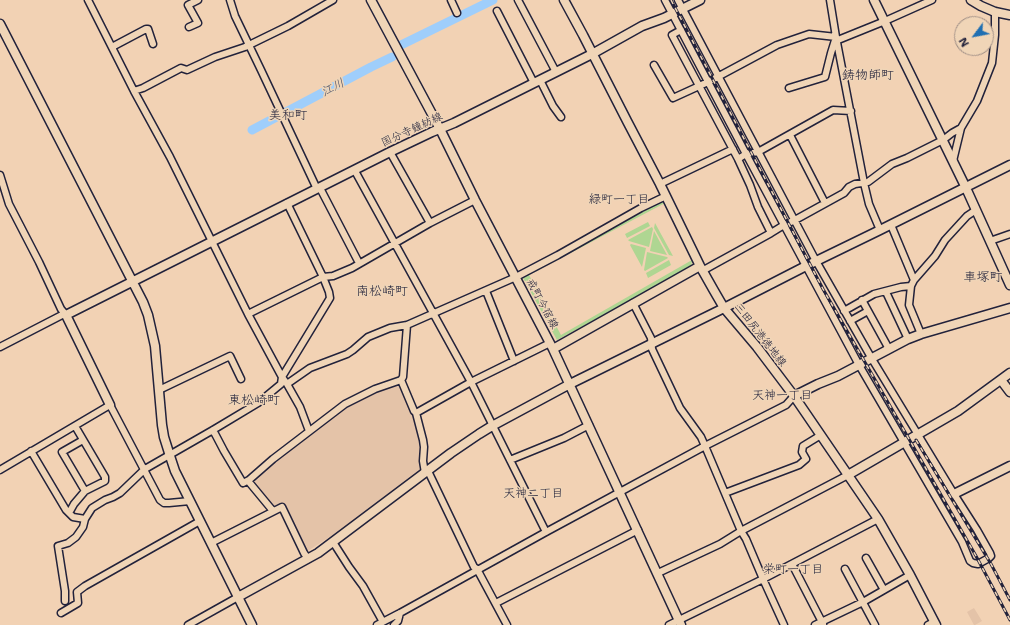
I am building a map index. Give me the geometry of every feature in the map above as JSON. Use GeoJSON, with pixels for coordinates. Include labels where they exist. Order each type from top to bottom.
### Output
{"type":"FeatureCollection","features":[{"type":"Feature","properties":{"kind":"street"},"geometry":{"type":"LineString","coordinates":[[88,0],[134,91],[170,157],[248,314],[300,407],[309,431]]}},
{"type":"Feature","properties":{"kind":"street"},"geometry":{"type":"LineString","coordinates":[[189,27],[198,23],[188,5],[191,2],[198,0]]}},
{"type":"Feature","properties":{"kind":"street"},"geometry":{"type":"LineString","coordinates":[[230,0],[235,16],[318,189],[360,263]]}},
{"type":"Feature","properties":{"kind":"street"},"geometry":{"type":"LineString","coordinates":[[134,91],[181,68],[187,70],[216,57],[249,45],[288,26],[333,0]]}},
{"type":"Feature","properties":{"kind":"street","name":"戒町今宿線"},"geometry":{"type":"LineString","coordinates":[[371,0],[440,129],[475,200],[552,346],[680,622]]}},
{"type":"Feature","properties":{"kind":"street"},"geometry":{"type":"LineString","coordinates":[[451,0],[457,13]]}},
{"type":"Feature","properties":{"kind":"street"},"geometry":{"type":"LineString","coordinates":[[518,0],[556,72]]}},
{"type":"Feature","properties":{"kind":"street"},"geometry":{"type":"LineString","coordinates":[[188,625],[308,559],[492,426],[570,384],[724,308],[701,268],[660,184],[564,0]]}},
{"type":"Feature","properties":{"kind":"street"},"geometry":{"type":"LineString","coordinates":[[665,0],[859,365],[962,542],[970,561],[978,564],[989,558],[990,553],[872,358],[816,261],[678,0]]}},
{"type":"Feature","properties":{"kind":"street","name":"国分寺鐘紡線"},"geometry":{"type":"LineString","coordinates":[[66,315],[287,203],[592,54],[642,26],[672,14],[700,0]]}},
{"type":"Feature","properties":{"kind":"street"},"geometry":{"type":"LineString","coordinates":[[830,0],[864,183],[869,204],[880,230]]}},
{"type":"Feature","properties":{"kind":"street"},"geometry":{"type":"LineString","coordinates":[[874,0],[966,188],[1010,285]]}},
{"type":"Feature","properties":{"kind":"street"},"geometry":{"type":"LineString","coordinates":[[654,65],[674,98],[708,82],[777,45],[809,34],[837,38],[885,21],[932,0]]}},
{"type":"Feature","properties":{"kind":"street"},"geometry":{"type":"LineString","coordinates":[[971,0],[980,6],[995,12],[1010,15]]}},
{"type":"Feature","properties":{"kind":"street"},"geometry":{"type":"LineString","coordinates":[[497,11],[537,81],[561,117]]}},
{"type":"Feature","properties":{"kind":"street"},"geometry":{"type":"LineString","coordinates":[[953,161],[962,128],[977,101],[992,63],[995,35],[995,12]]}},
{"type":"Feature","properties":{"kind":"street"},"geometry":{"type":"LineString","coordinates":[[0,24],[133,281],[148,314],[155,346],[164,437],[170,456],[200,521],[252,625]]}},
{"type":"Feature","properties":{"kind":"street"},"geometry":{"type":"LineString","coordinates":[[112,47],[146,29],[148,29],[153,44]]}},
{"type":"Feature","properties":{"kind":"street"},"geometry":{"type":"LineString","coordinates":[[680,30],[672,35],[733,149],[771,233]]}},
{"type":"Feature","properties":{"kind":"street"},"geometry":{"type":"LineString","coordinates":[[789,88],[824,77],[837,38]]}},
{"type":"Feature","properties":{"kind":"street"},"geometry":{"type":"LineString","coordinates":[[738,159],[746,154],[758,152],[833,110],[850,111]]}},
{"type":"Feature","properties":{"kind":"street"},"geometry":{"type":"LineString","coordinates":[[416,413],[471,382],[514,361],[552,346],[771,233],[844,193],[849,187],[855,184],[868,182],[892,164],[908,158],[943,140],[962,128]]}},
{"type":"Feature","properties":{"kind":"street"},"geometry":{"type":"LineString","coordinates":[[790,135],[825,203]]}},
{"type":"Feature","properties":{"kind":"street"},"geometry":{"type":"LineString","coordinates":[[660,184],[733,149]]}},
{"type":"Feature","properties":{"kind":"street"},"geometry":{"type":"LineString","coordinates":[[390,152],[430,223]]}},
{"type":"Feature","properties":{"kind":"street","name":"三田尻港徳地線"},"geometry":{"type":"LineString","coordinates":[[932,624],[910,575],[878,519],[794,396],[758,348],[724,308],[1010,165]]}},
{"type":"Feature","properties":{"kind":"street"},"geometry":{"type":"LineString","coordinates":[[355,171],[471,382],[546,532]]}},
{"type":"Feature","properties":{"kind":"street"},"geometry":{"type":"LineString","coordinates":[[0,175],[9,204],[110,405],[160,500],[164,503],[190,500]]}},
{"type":"Feature","properties":{"kind":"street"},"geometry":{"type":"LineString","coordinates":[[287,384],[310,368],[347,354],[368,337],[390,328],[407,325],[516,277],[641,208],[666,196]]}},
{"type":"Feature","properties":{"kind":"street"},"geometry":{"type":"LineString","coordinates":[[248,314],[323,278],[333,276],[352,268],[430,223],[475,200]]}},
{"type":"Feature","properties":{"kind":"street"},"geometry":{"type":"LineString","coordinates":[[65,601],[65,591],[58,546],[73,540],[80,532],[85,519],[92,508],[120,493],[145,469],[170,456],[258,403],[281,384],[282,377],[330,298],[323,278],[287,203]]}},
{"type":"Feature","properties":{"kind":"street"},"geometry":{"type":"LineString","coordinates":[[844,310],[874,294],[886,292],[912,283],[935,256],[945,240],[967,216],[976,210]]}},
{"type":"Feature","properties":{"kind":"street"},"geometry":{"type":"LineString","coordinates":[[891,225],[912,283],[909,305],[921,334]]}},
{"type":"Feature","properties":{"kind":"street"},"geometry":{"type":"LineString","coordinates":[[990,241],[1010,234]]}},
{"type":"Feature","properties":{"kind":"street"},"geometry":{"type":"LineString","coordinates":[[486,291],[514,361]]}},
{"type":"Feature","properties":{"kind":"street"},"geometry":{"type":"LineString","coordinates":[[886,292],[908,339]]}},
{"type":"Feature","properties":{"kind":"street"},"geometry":{"type":"LineString","coordinates":[[862,300],[889,349]]}},
{"type":"Feature","properties":{"kind":"street"},"geometry":{"type":"LineString","coordinates":[[633,303],[651,338],[652,349],[680,408],[701,437],[741,531],[746,539],[784,625]]}},
{"type":"Feature","properties":{"kind":"street"},"geometry":{"type":"LineString","coordinates":[[333,542],[349,567],[364,586],[380,624],[477,569],[705,446],[786,405],[794,396],[838,376],[908,339],[1010,308]]}},
{"type":"Feature","properties":{"kind":"street"},"geometry":{"type":"LineString","coordinates":[[850,321],[868,312]]}},
{"type":"Feature","properties":{"kind":"street"},"geometry":{"type":"LineString","coordinates":[[0,347],[62,315],[66,315]]}},
{"type":"Feature","properties":{"kind":"street"},"geometry":{"type":"LineString","coordinates":[[407,325],[403,377],[401,380],[416,413],[423,440],[423,461],[474,567],[477,569],[507,625]]}},
{"type":"Feature","properties":{"kind":"street"},"geometry":{"type":"LineString","coordinates":[[159,390],[230,356],[241,379]]}},
{"type":"Feature","properties":{"kind":"street"},"geometry":{"type":"LineString","coordinates":[[658,573],[720,544],[741,531],[848,475],[958,411],[1010,373]]}},
{"type":"Feature","properties":{"kind":"street"},"geometry":{"type":"LineString","coordinates":[[213,430],[243,482],[249,480],[273,459],[345,404],[375,389],[401,380]]}},
{"type":"Feature","properties":{"kind":"street"},"geometry":{"type":"LineString","coordinates":[[1001,380],[1010,392]]}},
{"type":"Feature","properties":{"kind":"street"},"geometry":{"type":"LineString","coordinates":[[0,470],[110,405]]}},
{"type":"Feature","properties":{"kind":"street"},"geometry":{"type":"LineString","coordinates":[[69,513],[74,504],[85,491],[105,481],[105,477],[75,426]]}},
{"type":"Feature","properties":{"kind":"street"},"geometry":{"type":"LineString","coordinates":[[510,460],[589,426]]}},
{"type":"Feature","properties":{"kind":"street"},"geometry":{"type":"LineString","coordinates":[[725,493],[799,465],[806,459],[802,452],[803,446],[821,435]]}},
{"type":"Feature","properties":{"kind":"street"},"geometry":{"type":"LineString","coordinates":[[83,440],[62,452],[85,491]]}},
{"type":"Feature","properties":{"kind":"street"},"geometry":{"type":"LineString","coordinates":[[31,451],[66,510],[73,517],[85,519]]}},
{"type":"Feature","properties":{"kind":"street"},"geometry":{"type":"LineString","coordinates":[[954,494],[1010,466]]}},
{"type":"Feature","properties":{"kind":"street"},"geometry":{"type":"LineString","coordinates":[[249,480],[249,482],[273,511]]}},
{"type":"Feature","properties":{"kind":"street"},"geometry":{"type":"LineString","coordinates":[[211,543],[282,507],[308,559]]}},
{"type":"Feature","properties":{"kind":"street"},"geometry":{"type":"LineString","coordinates":[[669,625],[680,622],[878,519]]}},
{"type":"Feature","properties":{"kind":"street"},"geometry":{"type":"LineString","coordinates":[[61,614],[78,603],[77,592],[85,586],[200,521]]}},
{"type":"Feature","properties":{"kind":"street"},"geometry":{"type":"LineString","coordinates":[[496,603],[638,530]]}},
{"type":"Feature","properties":{"kind":"street"},"geometry":{"type":"LineString","coordinates":[[866,558],[884,590]]}},
{"type":"Feature","properties":{"kind":"street"},"geometry":{"type":"LineString","coordinates":[[792,564],[823,623]]}},
{"type":"Feature","properties":{"kind":"street"},"geometry":{"type":"LineString","coordinates":[[845,569],[875,625]]}},
{"type":"Feature","properties":{"kind":"street"},"geometry":{"type":"LineString","coordinates":[[815,625],[823,623],[863,602],[910,575]]}},
{"type":"Feature","properties":{"kind":"street"},"geometry":{"type":"LineString","coordinates":[[394,625],[398,621],[400,613]]}},
{"type":"Feature","properties":{"kind":"shaded area"},"geometry":{"type":"Polygon","coordinates":[[[399,383],[414,415],[421,437],[420,469],[331,536],[306,552],[282,506],[274,510],[251,482],[251,479],[345,406],[378,390],[399,383]]]}},
{"type":"Feature","properties":{"kind":"shaded area"},"geometry":{"type":"Polygon","coordinates":[[[974,608],[982,621],[975,625],[967,612],[974,608]]]}},
{"type":"Feature","properties":{"kind":"green space"},"geometry":{"type":"Polygon","coordinates":[[[661,202],[665,203],[529,275],[561,335],[692,260],[691,268],[557,340],[522,276],[559,258],[661,202]]]}},
{"type":"Feature","properties":{"kind":"green space"},"geometry":{"type":"Polygon","coordinates":[[[648,222],[650,226],[627,238],[625,234],[648,222]]]}},
{"type":"Feature","properties":{"kind":"green space"},"geometry":{"type":"Polygon","coordinates":[[[655,223],[673,256],[669,255],[654,228],[655,223]]]}},
{"type":"Feature","properties":{"kind":"green space"},"geometry":{"type":"Polygon","coordinates":[[[652,227],[653,229],[649,247],[628,240],[652,227]]]}},
{"type":"Feature","properties":{"kind":"green space"},"geometry":{"type":"Polygon","coordinates":[[[654,231],[667,255],[650,251],[654,231]]]}},
{"type":"Feature","properties":{"kind":"green space"},"geometry":{"type":"Polygon","coordinates":[[[630,245],[646,248],[642,267],[630,245]]]}},
{"type":"Feature","properties":{"kind":"green space"},"geometry":{"type":"Polygon","coordinates":[[[647,252],[667,257],[668,258],[645,271],[647,252]]]}},
{"type":"Feature","properties":{"kind":"green space"},"geometry":{"type":"Polygon","coordinates":[[[669,260],[671,265],[648,278],[646,273],[669,260]]]}},
{"type":"Feature","properties":{"kind":"waterway","name":"江川"},"geometry":{"type":"LineString","coordinates":[[401,45],[493,0]]}},
{"type":"Feature","properties":{"kind":"waterway","name":"江川"},"geometry":{"type":"LineString","coordinates":[[252,130],[392,57]]}},
{"type":"Feature","properties":{"kind":"railway"},"geometry":{"type":"LineString","coordinates":[[671,0],[823,289],[976,556],[1010,620]]}},
{"type":"Feature","properties":{"kind":"railway"},"geometry":{"type":"LineString","coordinates":[[916,440],[991,564],[1010,600]]}},
{"type":"Feature","properties":{"kind":"district","name":"鋳物師町"},"geometry":{"type":"Point","coordinates":[868,76]}},
{"type":"Feature","properties":{"kind":"district","name":"美和町"},"geometry":{"type":"Point","coordinates":[288,116]}},
{"type":"Feature","properties":{"kind":"district","name":"緑町一丁目"},"geometry":{"type":"Point","coordinates":[619,200]}},
{"type":"Feature","properties":{"kind":"district","name":"車塚町"},"geometry":{"type":"Point","coordinates":[983,278]}},
{"type":"Feature","properties":{"kind":"district","name":"南松崎町"},"geometry":{"type":"Point","coordinates":[382,292]}},
{"type":"Feature","properties":{"kind":"district","name":"天神一丁目"},"geometry":{"type":"Point","coordinates":[782,396]}},
{"type":"Feature","properties":{"kind":"district","name":"東松崎町"},"geometry":{"type":"Point","coordinates":[254,401]}},
{"type":"Feature","properties":{"kind":"district","name":"天神二丁目"},"geometry":{"type":"Point","coordinates":[533,494]}},
{"type":"Feature","properties":{"kind":"district","name":"栄町一丁目"},"geometry":{"type":"Point","coordinates":[793,570]}}]}
